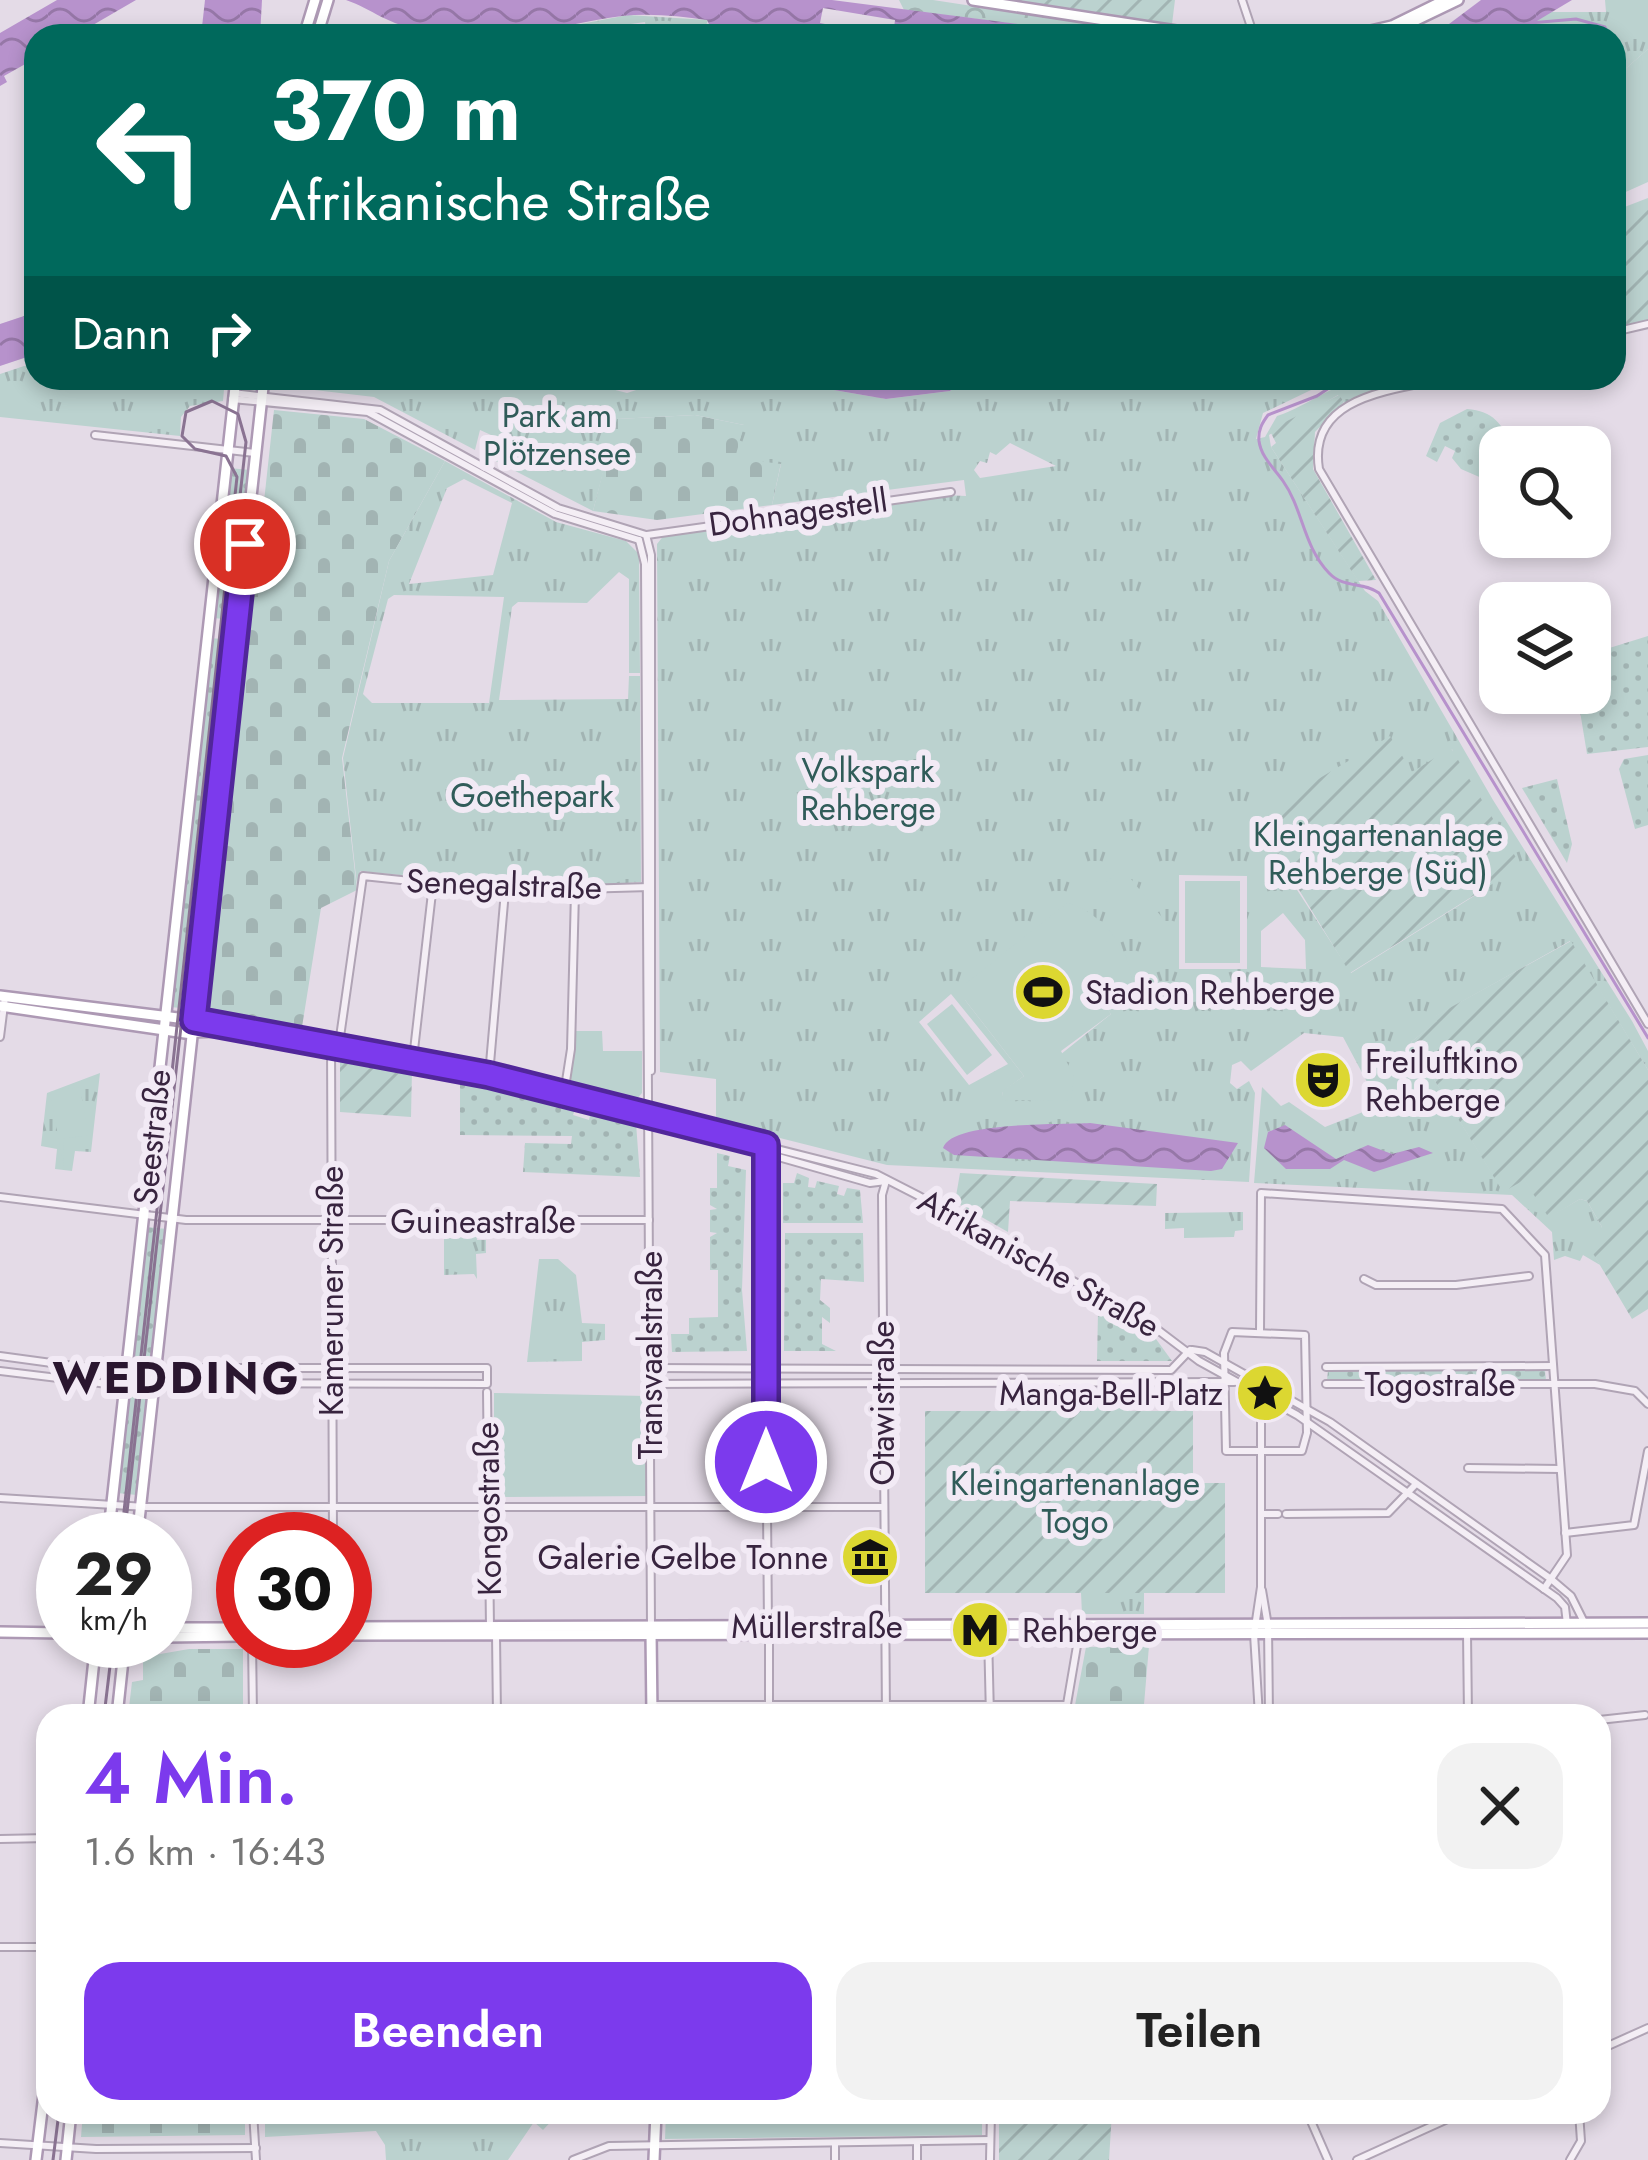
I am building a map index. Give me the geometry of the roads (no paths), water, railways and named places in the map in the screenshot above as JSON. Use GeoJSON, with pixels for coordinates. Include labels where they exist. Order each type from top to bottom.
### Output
{"type":"FeatureCollection","features":[{"type":"Feature","properties":{"kind":"main road"},"geometry":{"type":"LineString","coordinates":[[973,0],[1130,24]]}},
{"type":"Feature","properties":{"kind":"main road"},"geometry":{"type":"LineString","coordinates":[[1395,24],[1444,0]]}},
{"type":"Feature","properties":{"kind":"main road"},"geometry":{"type":"LineString","coordinates":[[1408,24],[1457,0]]}},
{"type":"Feature","properties":{"kind":"main road","name":"Seestraße"},"geometry":{"type":"LineString","coordinates":[[110,1512],[234,390]]}},
{"type":"Feature","properties":{"kind":"main road","name":"Seestraße"},"geometry":{"type":"LineString","coordinates":[[140,1512],[262,390]]}},
{"type":"Feature","properties":{"kind":"main road"},"geometry":{"type":"LineString","coordinates":[[2,1002],[194,1020]]}},
{"type":"Feature","properties":{"kind":"main road"},"geometry":{"type":"LineString","coordinates":[[2,1002],[193,1034]]}},
{"type":"Feature","properties":{"kind":"main road","name":"Müllerstraße"},"geometry":{"type":"LineString","coordinates":[[372,1631],[1268,1630],[1585,1628],[1648,1623]]}},
{"type":"Feature","properties":{"kind":"main road","name":"Müllerstraße"},"geometry":{"type":"LineString","coordinates":[[1268,1630],[1467,1634],[1568,1628]]}},
{"type":"Feature","properties":{"kind":"main road","name":"Müllerstraße"},"geometry":{"type":"LineString","coordinates":[[1585,1628],[1648,1633]]}},
{"type":"Feature","properties":{"kind":"main road","name":"Müllerstraße"},"geometry":{"type":"LineString","coordinates":[[883,1630],[988,1634],[1255,1630]]}},
{"type":"Feature","properties":{"kind":"main road"},"geometry":{"type":"LineString","coordinates":[[651,1631],[652,1704]]}},
{"type":"Feature","properties":{"kind":"main road"},"geometry":{"type":"LineString","coordinates":[[0,1632],[36,1633]]}},
{"type":"Feature","properties":{"kind":"main road"},"geometry":{"type":"LineString","coordinates":[[89,1704],[93,1668]]}},
{"type":"Feature","properties":{"kind":"main road"},"geometry":{"type":"LineString","coordinates":[[118,1704],[121,1668]]}},
{"type":"Feature","properties":{"kind":"main road"},"geometry":{"type":"LineString","coordinates":[[36,2160],[41,2124]]}},
{"type":"Feature","properties":{"kind":"main road"},"geometry":{"type":"LineString","coordinates":[[66,2154],[70,2124]]}},
{"type":"Feature","properties":{"kind":"main road"},"geometry":{"type":"LineString","coordinates":[[654,2160],[655,2124]]}},
{"type":"Feature","properties":{"kind":"street"},"geometry":{"type":"LineString","coordinates":[[1402,390],[1346,404],[1322,431],[1318,469],[1648,1024]]}},
{"type":"Feature","properties":{"kind":"street","name":"Dohnagestell"},"geometry":{"type":"LineString","coordinates":[[233,396],[380,410],[558,508],[642,538],[951,492]]}},
{"type":"Feature","properties":{"kind":"street"},"geometry":{"type":"LineString","coordinates":[[94,435],[255,454]]}},
{"type":"Feature","properties":{"kind":"street","name":"Transvaalstraße"},"geometry":{"type":"LineString","coordinates":[[642,538],[649,707],[651,1631]]}},
{"type":"Feature","properties":{"kind":"street","name":"Senegalstraße"},"geometry":{"type":"LineString","coordinates":[[362,876],[505,891],[649,887]]}},
{"type":"Feature","properties":{"kind":"street","name":"Kameruner Straße"},"geometry":{"type":"LineString","coordinates":[[333,1512],[335,1044],[362,876]]}},
{"type":"Feature","properties":{"kind":"street"},"geometry":{"type":"LineString","coordinates":[[413,1060],[433,884]]}},
{"type":"Feature","properties":{"kind":"street"},"geometry":{"type":"LineString","coordinates":[[489,1075],[505,891]]}},
{"type":"Feature","properties":{"kind":"street"},"geometry":{"type":"LineString","coordinates":[[564,1094],[571,1049],[575,892]]}},
{"type":"Feature","properties":{"kind":"street"},"geometry":{"type":"LineString","coordinates":[[0,1037],[2,1002]]}},
{"type":"Feature","properties":{"kind":"street","name":"Afrikanische Straße"},"geometry":{"type":"LineString","coordinates":[[194,1020],[489,1075],[649,1118],[709,1142],[876,1174],[1190,1350],[1224,1362],[1307,1408],[1551,1579],[1570,1596],[1585,1628]]}},
{"type":"Feature","properties":{"kind":"street","name":"Afrikanische Straße"},"geometry":{"type":"LineString","coordinates":[[193,1034],[226,1029]]}},
{"type":"Feature","properties":{"kind":"street"},"geometry":{"type":"LineString","coordinates":[[765,1150],[769,1704]]}},
{"type":"Feature","properties":{"kind":"street","name":"Otawistraße"},"geometry":{"type":"LineString","coordinates":[[884,1704],[886,1181]]}},
{"type":"Feature","properties":{"kind":"street"},"geometry":{"type":"LineString","coordinates":[[1260,1332],[1261,1192],[1493,1205],[1541,1248],[1538,1274],[1553,1366],[1566,1560],[1544,1589]]}},
{"type":"Feature","properties":{"kind":"street","name":"Guineastraße"},"geometry":{"type":"LineString","coordinates":[[0,1197],[172,1219],[649,1220]]}},
{"type":"Feature","properties":{"kind":"street"},"geometry":{"type":"LineString","coordinates":[[1364,1279],[1376,1285],[1456,1286],[1538,1274]]}},
{"type":"Feature","properties":{"kind":"street"},"geometry":{"type":"LineString","coordinates":[[1260,1332],[1302,1333],[1307,1422],[1302,1451],[1226,1450],[1224,1362],[1229,1334],[1260,1332]]}},
{"type":"Feature","properties":{"kind":"street"},"geometry":{"type":"LineString","coordinates":[[650,1368],[1171,1370],[1190,1350]]}},
{"type":"Feature","properties":{"kind":"street","name":"Afrikanische Straße"},"geometry":{"type":"LineString","coordinates":[[1190,1350],[1224,1378],[1307,1422],[1544,1589],[1565,1607],[1568,1628]]}},
{"type":"Feature","properties":{"kind":"street"},"geometry":{"type":"LineString","coordinates":[[0,1356],[125,1373]]}},
{"type":"Feature","properties":{"kind":"street","name":"Togostraße"},"geometry":{"type":"LineString","coordinates":[[1306,1366],[1316,1367]]}},
{"type":"Feature","properties":{"kind":"street","name":"Togostraße"},"geometry":{"type":"LineString","coordinates":[[1326,1366],[1553,1366]]}},
{"type":"Feature","properties":{"kind":"street"},"geometry":{"type":"LineString","coordinates":[[333,1368],[194,1368],[194,1383],[487,1388]]}},
{"type":"Feature","properties":{"kind":"street","name":"Kongostraße"},"geometry":{"type":"LineString","coordinates":[[333,1368],[487,1368],[496,1704]]}},
{"type":"Feature","properties":{"kind":"street"},"geometry":{"type":"LineString","coordinates":[[1010,1370],[1010,1382]]}},
{"type":"Feature","properties":{"kind":"street"},"geometry":{"type":"LineString","coordinates":[[0,1372],[124,1387]]}},
{"type":"Feature","properties":{"kind":"street"},"geometry":{"type":"LineString","coordinates":[[650,1384],[1224,1378]]}},
{"type":"Feature","properties":{"kind":"street"},"geometry":{"type":"LineString","coordinates":[[1258,1704],[1255,1630],[1261,1587],[1261,1383]]}},
{"type":"Feature","properties":{"kind":"street","name":"Togostraße"},"geometry":{"type":"LineString","coordinates":[[1306,1383],[1316,1384]]}},
{"type":"Feature","properties":{"kind":"street","name":"Togostraße"},"geometry":{"type":"LineString","coordinates":[[1326,1384],[1625,1388],[1648,1404]]}},
{"type":"Feature","properties":{"kind":"street"},"geometry":{"type":"LineString","coordinates":[[1323,1434],[1330,1423]]}},
{"type":"Feature","properties":{"kind":"street"},"geometry":{"type":"LineString","coordinates":[[1565,1533],[1634,1525],[1648,1451]]}},
{"type":"Feature","properties":{"kind":"street"},"geometry":{"type":"LineString","coordinates":[[1468,1468],[1560,1468]]}},
{"type":"Feature","properties":{"kind":"street"},"geometry":{"type":"LineString","coordinates":[[1261,1514],[1388,1513],[1416,1484]]}},
{"type":"Feature","properties":{"kind":"street"},"geometry":{"type":"LineString","coordinates":[[0,1498],[140,1507],[882,1507]]}},
{"type":"Feature","properties":{"kind":"street"},"geometry":{"type":"LineString","coordinates":[[1261,1587],[1268,1630],[1269,1704]]}},
{"type":"Feature","properties":{"kind":"street"},"geometry":{"type":"LineString","coordinates":[[988,1634],[988,1704]]}},
{"type":"Feature","properties":{"kind":"street"},"geometry":{"type":"LineString","coordinates":[[1067,1704],[1079,1634]]}},
{"type":"Feature","properties":{"kind":"street"},"geometry":{"type":"LineString","coordinates":[[1467,1634],[1468,1704]]}},
{"type":"Feature","properties":{"kind":"street"},"geometry":{"type":"LineString","coordinates":[[252,1668],[253,1704]]}},
{"type":"Feature","properties":{"kind":"street"},"geometry":{"type":"LineString","coordinates":[[1611,1718],[1645,1714]]}},
{"type":"Feature","properties":{"kind":"street"},"geometry":{"type":"LineString","coordinates":[[0,1839],[36,1838]]}},
{"type":"Feature","properties":{"kind":"street"},"geometry":{"type":"LineString","coordinates":[[0,1947],[36,1947]]}},
{"type":"Feature","properties":{"kind":"street"},"geometry":{"type":"LineString","coordinates":[[1611,2045],[1648,2028]]}},
{"type":"Feature","properties":{"kind":"street"},"geometry":{"type":"LineString","coordinates":[[255,2124],[256,2160]]}},
{"type":"Feature","properties":{"kind":"street"},"geometry":{"type":"LineString","coordinates":[[990,2160],[991,2124]]}},
{"type":"Feature","properties":{"kind":"street"},"geometry":{"type":"LineString","coordinates":[[1312,2124],[1328,2160]]}},
{"type":"Feature","properties":{"kind":"street"},"geometry":{"type":"LineString","coordinates":[[1357,2160],[1436,2124]]}},
{"type":"Feature","properties":{"kind":"street"},"geometry":{"type":"LineString","coordinates":[[1570,2160],[1580,2141],[1579,2124]]}},
{"type":"Feature","properties":{"kind":"street"},"geometry":{"type":"LineString","coordinates":[[573,2160],[599,2147],[990,2140]]}},
{"type":"Feature","properties":{"kind":"street"},"geometry":{"type":"LineString","coordinates":[[917,2142],[917,2160]]}},
{"type":"Feature","properties":{"kind":"street"},"geometry":{"type":"LineString","coordinates":[[0,2143],[66,2154],[256,2148]]}},
{"type":"Feature","properties":{"kind":"street"},"geometry":{"type":"LineString","coordinates":[[835,2143],[835,2160]]}},
{"type":"Feature","properties":{"kind":"water"},"geometry":{"type":"Polygon","coordinates":[[[57,0],[136,0],[95,24],[24,24],[24,65],[4,76],[7,82],[0,86],[0,33],[57,0]]]}},
{"type":"Feature","properties":{"kind":"water"},"geometry":{"type":"Polygon","coordinates":[[[205,0],[262,0],[261,24],[202,24],[205,0]]]}},
{"type":"Feature","properties":{"kind":"water"},"geometry":{"type":"Polygon","coordinates":[[[346,0],[832,0],[1018,24],[894,24],[895,20],[823,8],[820,23],[825,24],[709,24],[707,20],[643,15],[576,24],[399,24],[346,0]]]}},
{"type":"Feature","properties":{"kind":"water"},"geometry":{"type":"Polygon","coordinates":[[[1481,0],[1572,0],[1532,24],[1449,24],[1481,0]]]}},
{"type":"Feature","properties":{"kind":"water"},"geometry":{"type":"Polygon","coordinates":[[[24,316],[24,358],[0,366],[0,324],[24,316]]]}},
{"type":"Feature","properties":{"kind":"water"},"geometry":{"type":"Polygon","coordinates":[[[834,390],[951,390],[950,391],[886,399],[834,390]]]}},
{"type":"Feature","properties":{"kind":"water"},"geometry":{"type":"Polygon","coordinates":[[[1090,1123],[1238,1143],[1222,1169],[1211,1171],[954,1155],[943,1148],[950,1139],[985,1129],[1090,1123]]]}},
{"type":"Feature","properties":{"kind":"water"},"geometry":{"type":"Polygon","coordinates":[[[1285,1125],[1336,1159],[1368,1145],[1392,1154],[1419,1147],[1433,1153],[1374,1172],[1344,1160],[1330,1169],[1286,1169],[1264,1148],[1268,1132],[1285,1125]]]}},
{"type":"Feature","properties":{"kind":"waterway"},"geometry":{"type":"LineString","coordinates":[[1530,23],[1576,19],[1594,24]]}},
{"type":"Feature","properties":{"kind":"waterway"},"geometry":{"type":"LineString","coordinates":[[1326,390],[1268,415],[1259,433],[1262,452],[1290,492],[1314,551],[1329,573],[1379,593],[1648,1038]]}},
{"type":"Feature","properties":{"kind":"tram line"},"geometry":{"type":"LineString","coordinates":[[124,1512],[237,477],[226,456],[195,449],[182,436],[186,412],[212,401],[238,414],[246,442],[127,1512]]}},
{"type":"Feature","properties":{"kind":"tram line"},"geometry":{"type":"LineString","coordinates":[[105,1704],[110,1668]]}},
{"type":"Feature","properties":{"kind":"tram line"},"geometry":{"type":"LineString","coordinates":[[53,2160],[58,2124]]}},
{"type":"Feature","properties":{"kind":"place","name":"Stadion Rehberge"},"geometry":{"type":"Point","coordinates":[1043,992]}},
{"type":"Feature","properties":{"kind":"place","name":"Freiluftkino Rehberge"},"geometry":{"type":"Point","coordinates":[1323,1080]}},
{"type":"Feature","properties":{"kind":"place","name":"Manga-Bell-Platz"},"geometry":{"type":"Point","coordinates":[1265,1393]}},
{"type":"Feature","properties":{"kind":"place","name":"Galerie Gelbe Tonne"},"geometry":{"type":"Point","coordinates":[870,1557]}},
{"type":"Feature","properties":{"kind":"place","name":"Rehberge"},"geometry":{"type":"Point","coordinates":[980,1630]}},
{"type":"Feature","properties":{"kind":"district","name":"WEDDING"},"geometry":{"type":"Point","coordinates":[177,1377]}},
{"type":"Feature","properties":{"kind":"park label","name":"Park am Plötzensee"},"geometry":{"type":"Point","coordinates":[557,434]}},
{"type":"Feature","properties":{"kind":"park label","name":"Volkspark Rehberge"},"geometry":{"type":"Point","coordinates":[868,789]}},
{"type":"Feature","properties":{"kind":"park label","name":"Goethepark"},"geometry":{"type":"Point","coordinates":[532,795]}},
{"type":"Feature","properties":{"kind":"park label","name":"Kleingartenanlage Rehberge (Süd)"},"geometry":{"type":"Point","coordinates":[1378,853]}},
{"type":"Feature","properties":{"kind":"park label","name":"Kleingartenanlage Togo"},"geometry":{"type":"Point","coordinates":[1075,1502]}}]}
